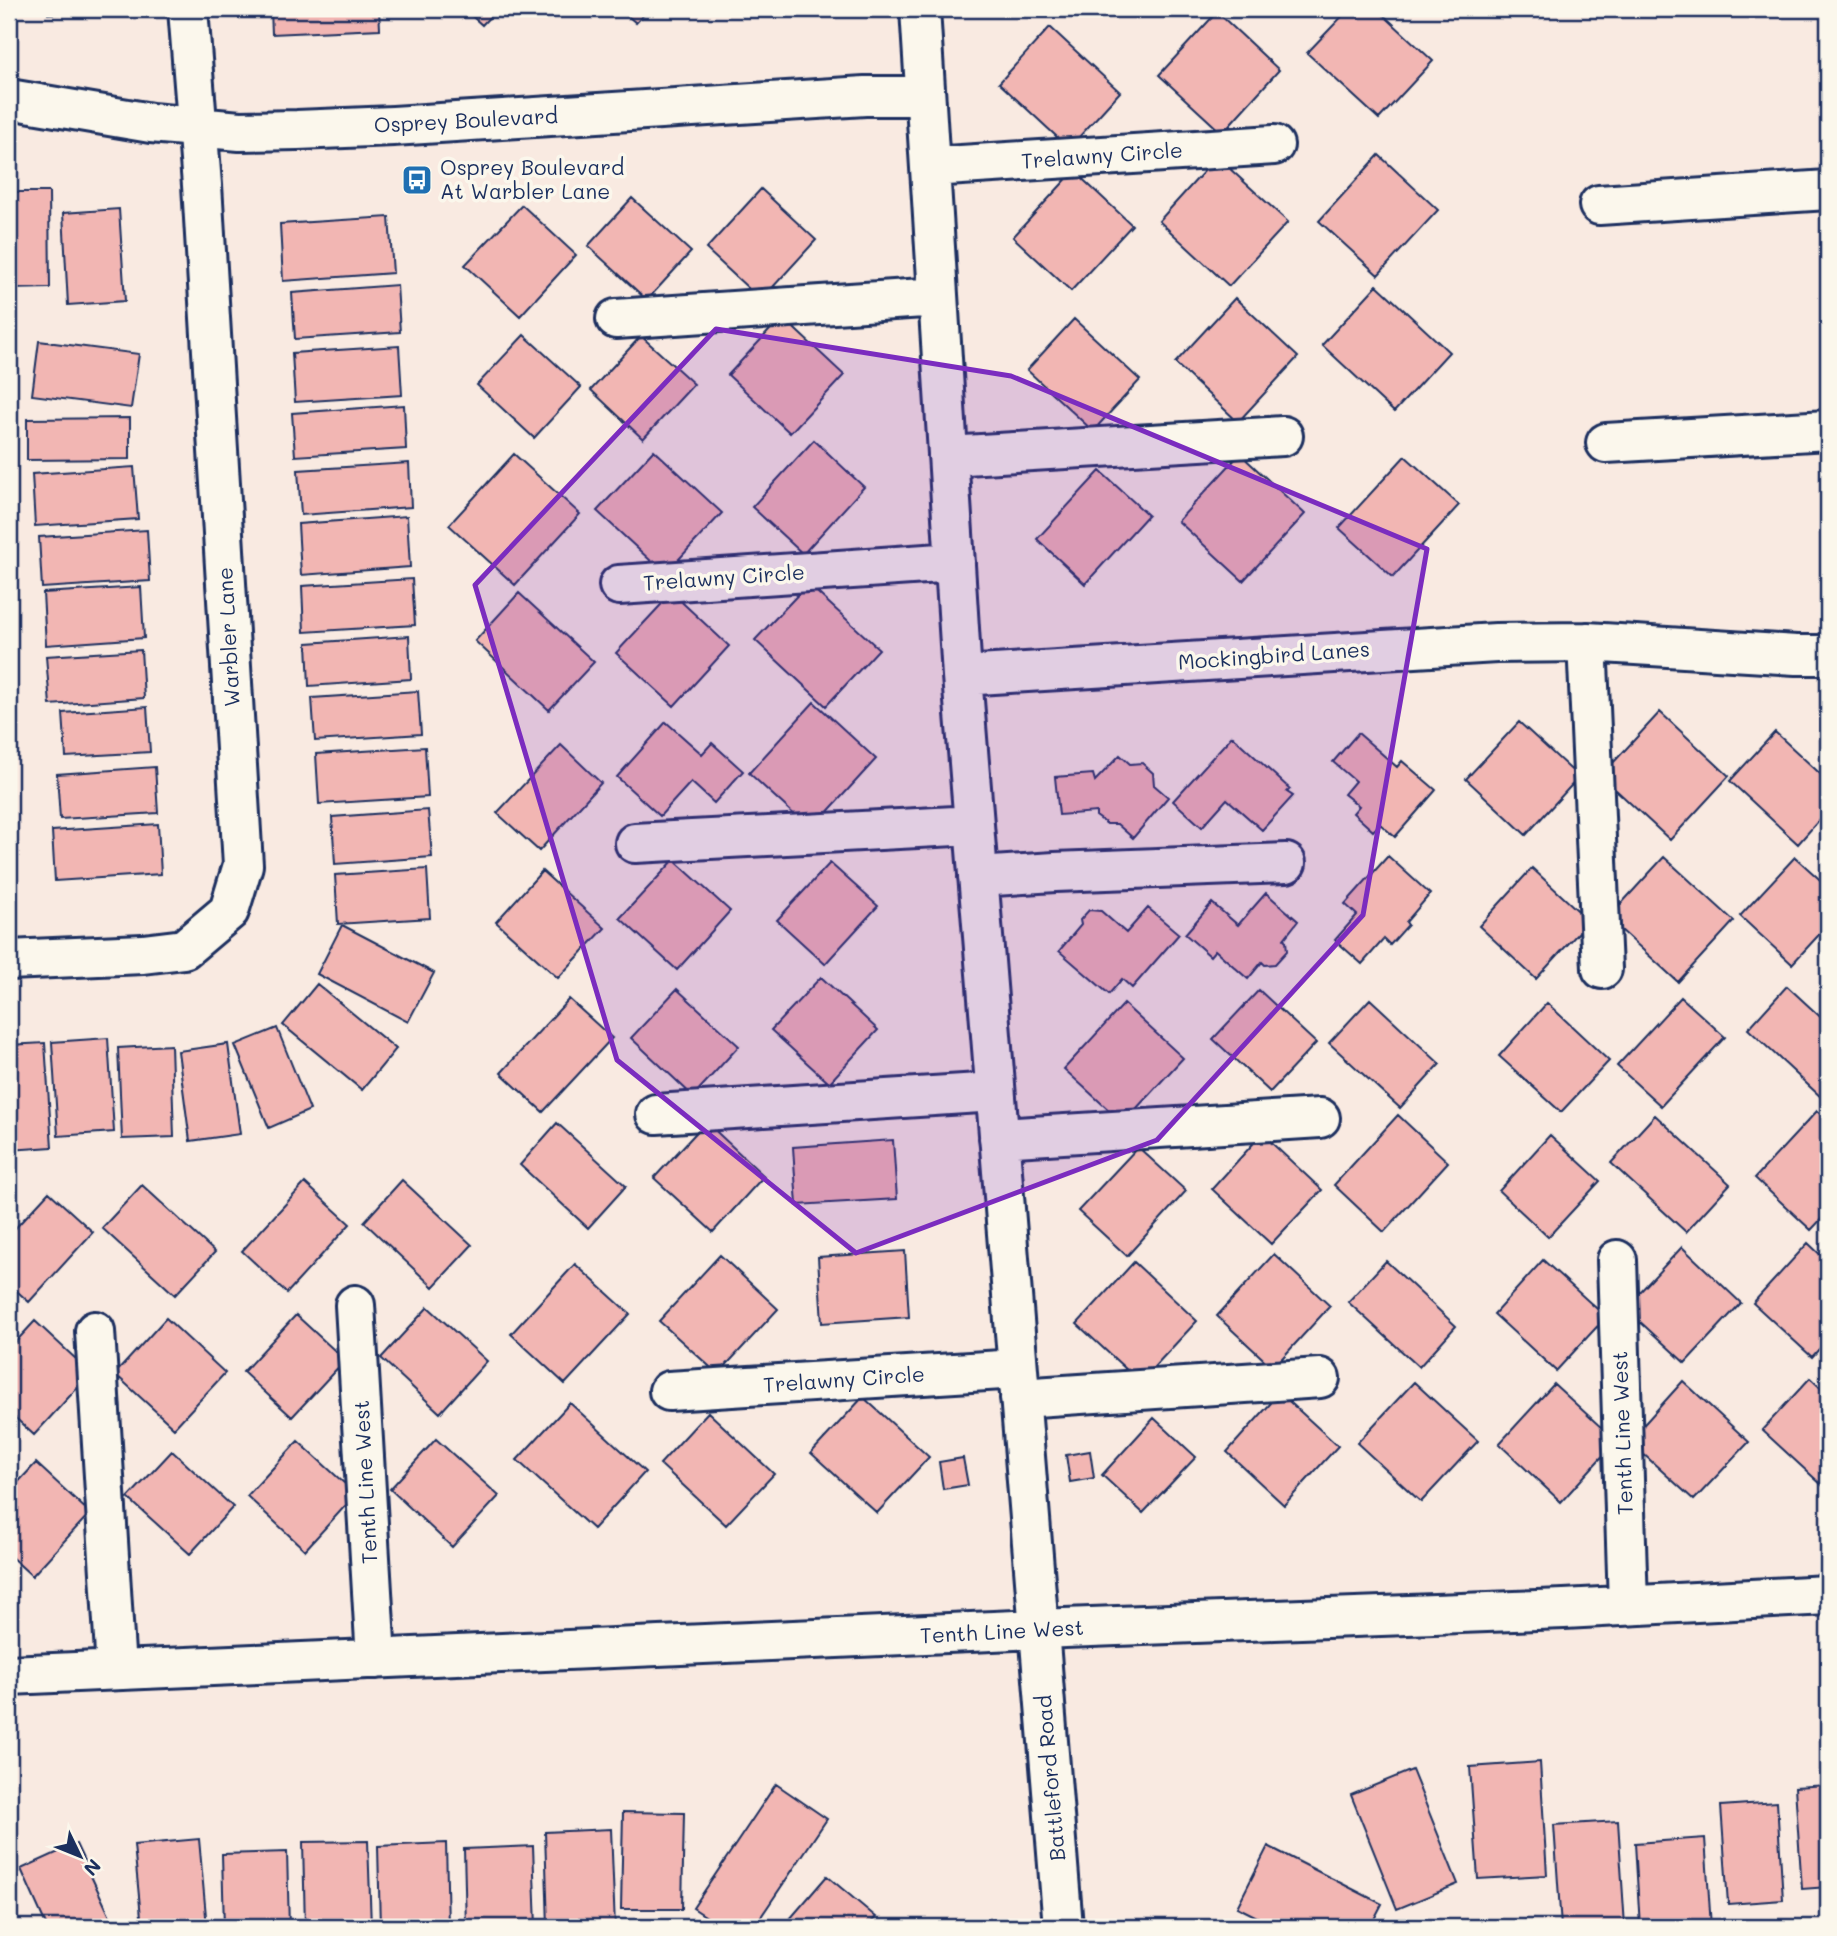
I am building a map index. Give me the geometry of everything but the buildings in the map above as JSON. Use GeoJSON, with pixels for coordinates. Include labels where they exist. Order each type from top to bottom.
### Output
{"type":"FeatureCollection","features":[{"type":"Feature","properties":{"kind":"street","name":"Warbler Lane"},"geometry":{"type":"LineString","coordinates":[[9,960],[143,954],[184,949],[229,911],[243,865],[202,185],[188,9]]}},
{"type":"Feature","properties":{"kind":"street"},"geometry":{"type":"LineString","coordinates":[[920,9],[962,676],[1039,1629]]}},
{"type":"Feature","properties":{"kind":"street","name":"Osprey Boulevard"},"geometry":{"type":"LineString","coordinates":[[9,99],[138,121],[196,128],[274,131],[379,127],[865,96],[925,96]]}},
{"type":"Feature","properties":{"kind":"street","name":"Trelawny Circle"},"geometry":{"type":"LineString","coordinates":[[930,167],[1274,145]]}},
{"type":"Feature","properties":{"kind":"street"},"geometry":{"type":"LineString","coordinates":[[1599,205],[1828,190]]}},
{"type":"Feature","properties":{"kind":"street"},"geometry":{"type":"LineString","coordinates":[[616,319],[937,297]]}},
{"type":"Feature","properties":{"kind":"street"},"geometry":{"type":"LineString","coordinates":[[1606,443],[1828,430]]}},
{"type":"Feature","properties":{"kind":"street"},"geometry":{"type":"LineString","coordinates":[[948,456],[1283,436]]}},
{"type":"Feature","properties":{"kind":"street","name":"Trelawny Circle"},"geometry":{"type":"LineString","coordinates":[[619,585],[955,562]]}},
{"type":"Feature","properties":{"kind":"street"},"geometry":{"type":"LineString","coordinates":[[1587,642],[1602,969]]}},
{"type":"Feature","properties":{"kind":"street","name":"Mockingbird Lanes"},"geometry":{"type":"LineString","coordinates":[[962,676],[1496,643],[1587,642],[1828,655]]}},
{"type":"Feature","properties":{"kind":"street"},"geometry":{"type":"LineString","coordinates":[[635,843],[974,825]]}},
{"type":"Feature","properties":{"kind":"street"},"geometry":{"type":"LineString","coordinates":[[978,877],[1286,863]]}},
{"type":"Feature","properties":{"kind":"street"},"geometry":{"type":"LineString","coordinates":[[656,1114],[995,1092]]}},
{"type":"Feature","properties":{"kind":"street"},"geometry":{"type":"LineString","coordinates":[[999,1138],[1320,1118]]}},
{"type":"Feature","properties":{"kind":"street","name":"Tenth Line West"},"geometry":{"type":"LineString","coordinates":[[1617,1260],[1629,1605]]}},
{"type":"Feature","properties":{"kind":"street","name":"Tenth Line West"},"geometry":{"type":"LineString","coordinates":[[355,1305],[376,1659]]}},
{"type":"Feature","properties":{"kind":"street"},"geometry":{"type":"LineString","coordinates":[[95,1331],[116,1670]]}},
{"type":"Feature","properties":{"kind":"street","name":"Trelawny Circle"},"geometry":{"type":"LineString","coordinates":[[669,1391],[1320,1378]]}},
{"type":"Feature","properties":{"kind":"street","name":"Tenth Line West"},"geometry":{"type":"LineString","coordinates":[[9,1675],[1039,1629],[1564,1609],[1828,1595]]}},
{"type":"Feature","properties":{"kind":"street","name":"Battleford Road"},"geometry":{"type":"LineString","coordinates":[[1039,1629],[1063,1927]]}},
{"type":"Feature","properties":{"kind":"highlighted area"},"geometry":{"type":"Polygon","coordinates":[[[716,329],[1011,376],[1427,549],[1363,915],[1157,1140],[856,1253],[617,1060],[475,585],[716,329]]]}},
{"type":"Feature","properties":{"kind":"place","name":"Osprey Boulevard At Warbler Lane"},"geometry":{"type":"Point","coordinates":[417,180]}}]}
